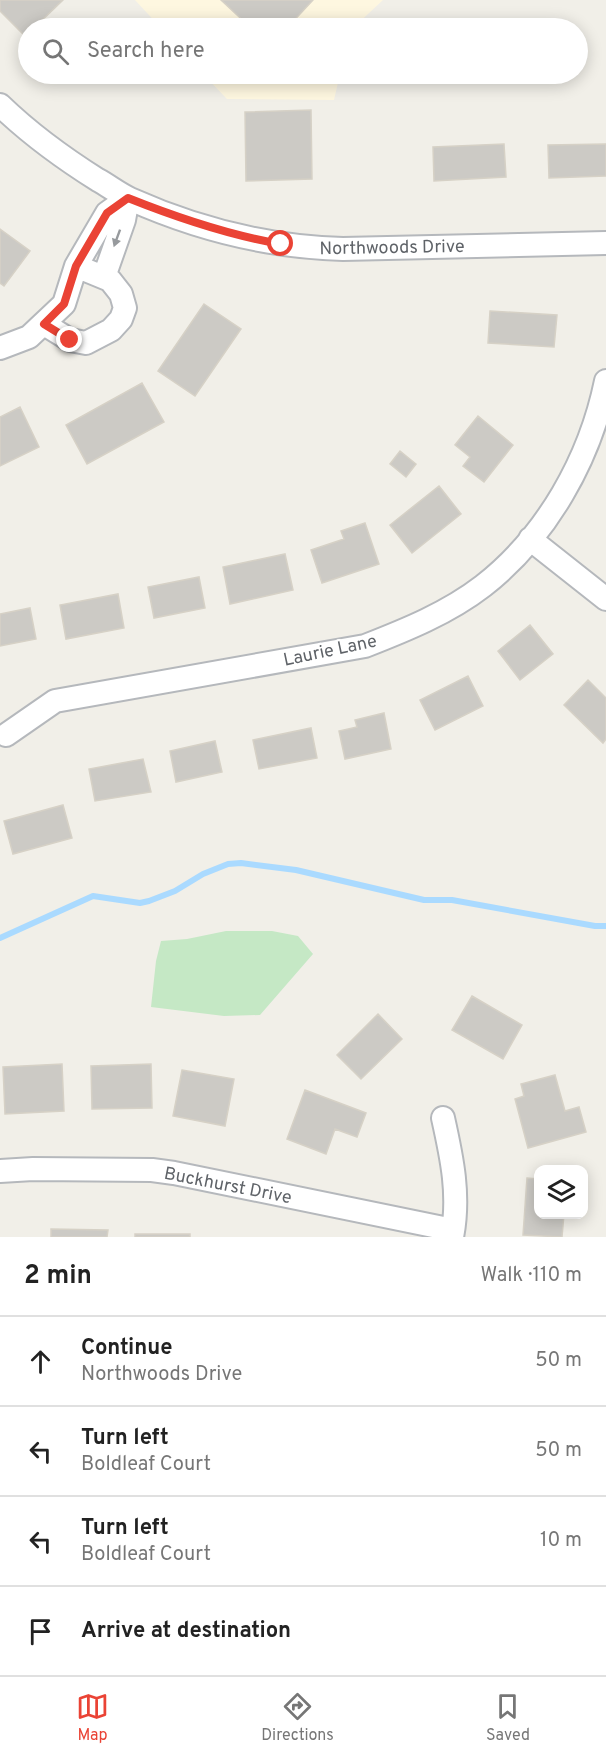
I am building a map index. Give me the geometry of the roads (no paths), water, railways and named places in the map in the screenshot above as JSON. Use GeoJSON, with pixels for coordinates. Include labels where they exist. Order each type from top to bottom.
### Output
{"type":"FeatureCollection","features":[{"type":"Feature","properties":{"kind":"street","name":"Northwoods Drive"},"geometry":{"type":"LineString","coordinates":[[0,105],[47,146],[128,198],[249,239],[312,248],[343,249],[606,243]]}},
{"type":"Feature","properties":{"kind":"street"},"geometry":{"type":"LineString","coordinates":[[0,348],[29,336],[64,304],[76,266],[107,213],[128,198]]}},
{"type":"Feature","properties":{"kind":"street"},"geometry":{"type":"LineString","coordinates":[[104,277],[124,220],[128,198]]}},
{"type":"Feature","properties":{"kind":"street"},"geometry":{"type":"LineString","coordinates":[[44,324],[70,340],[87,343],[111,330],[122,319],[125,308],[121,294],[110,280],[76,266]]}},
{"type":"Feature","properties":{"kind":"street","name":"Laurie Lane"},"geometry":{"type":"LineString","coordinates":[[6,735],[55,701],[365,646],[395,635],[449,608],[483,585],[530,539],[565,489],[583,456],[606,381]]}},
{"type":"Feature","properties":{"kind":"street"},"geometry":{"type":"LineString","coordinates":[[530,539],[606,599]]}},
{"type":"Feature","properties":{"kind":"street"},"geometry":{"type":"LineString","coordinates":[[443,1118],[456,1184],[452,1234]]}},
{"type":"Feature","properties":{"kind":"street","name":"Buckhurst Drive"},"geometry":{"type":"LineString","coordinates":[[0,1171],[33,1168],[152,1170],[174,1173],[452,1234]]}},
{"type":"Feature","properties":{"kind":"waterway"},"geometry":{"type":"LineString","coordinates":[[0,938],[93,896],[140,903],[149,901],[175,891],[203,874],[228,864],[241,863],[296,870],[424,900],[452,900],[595,926],[606,926]]}}]}
